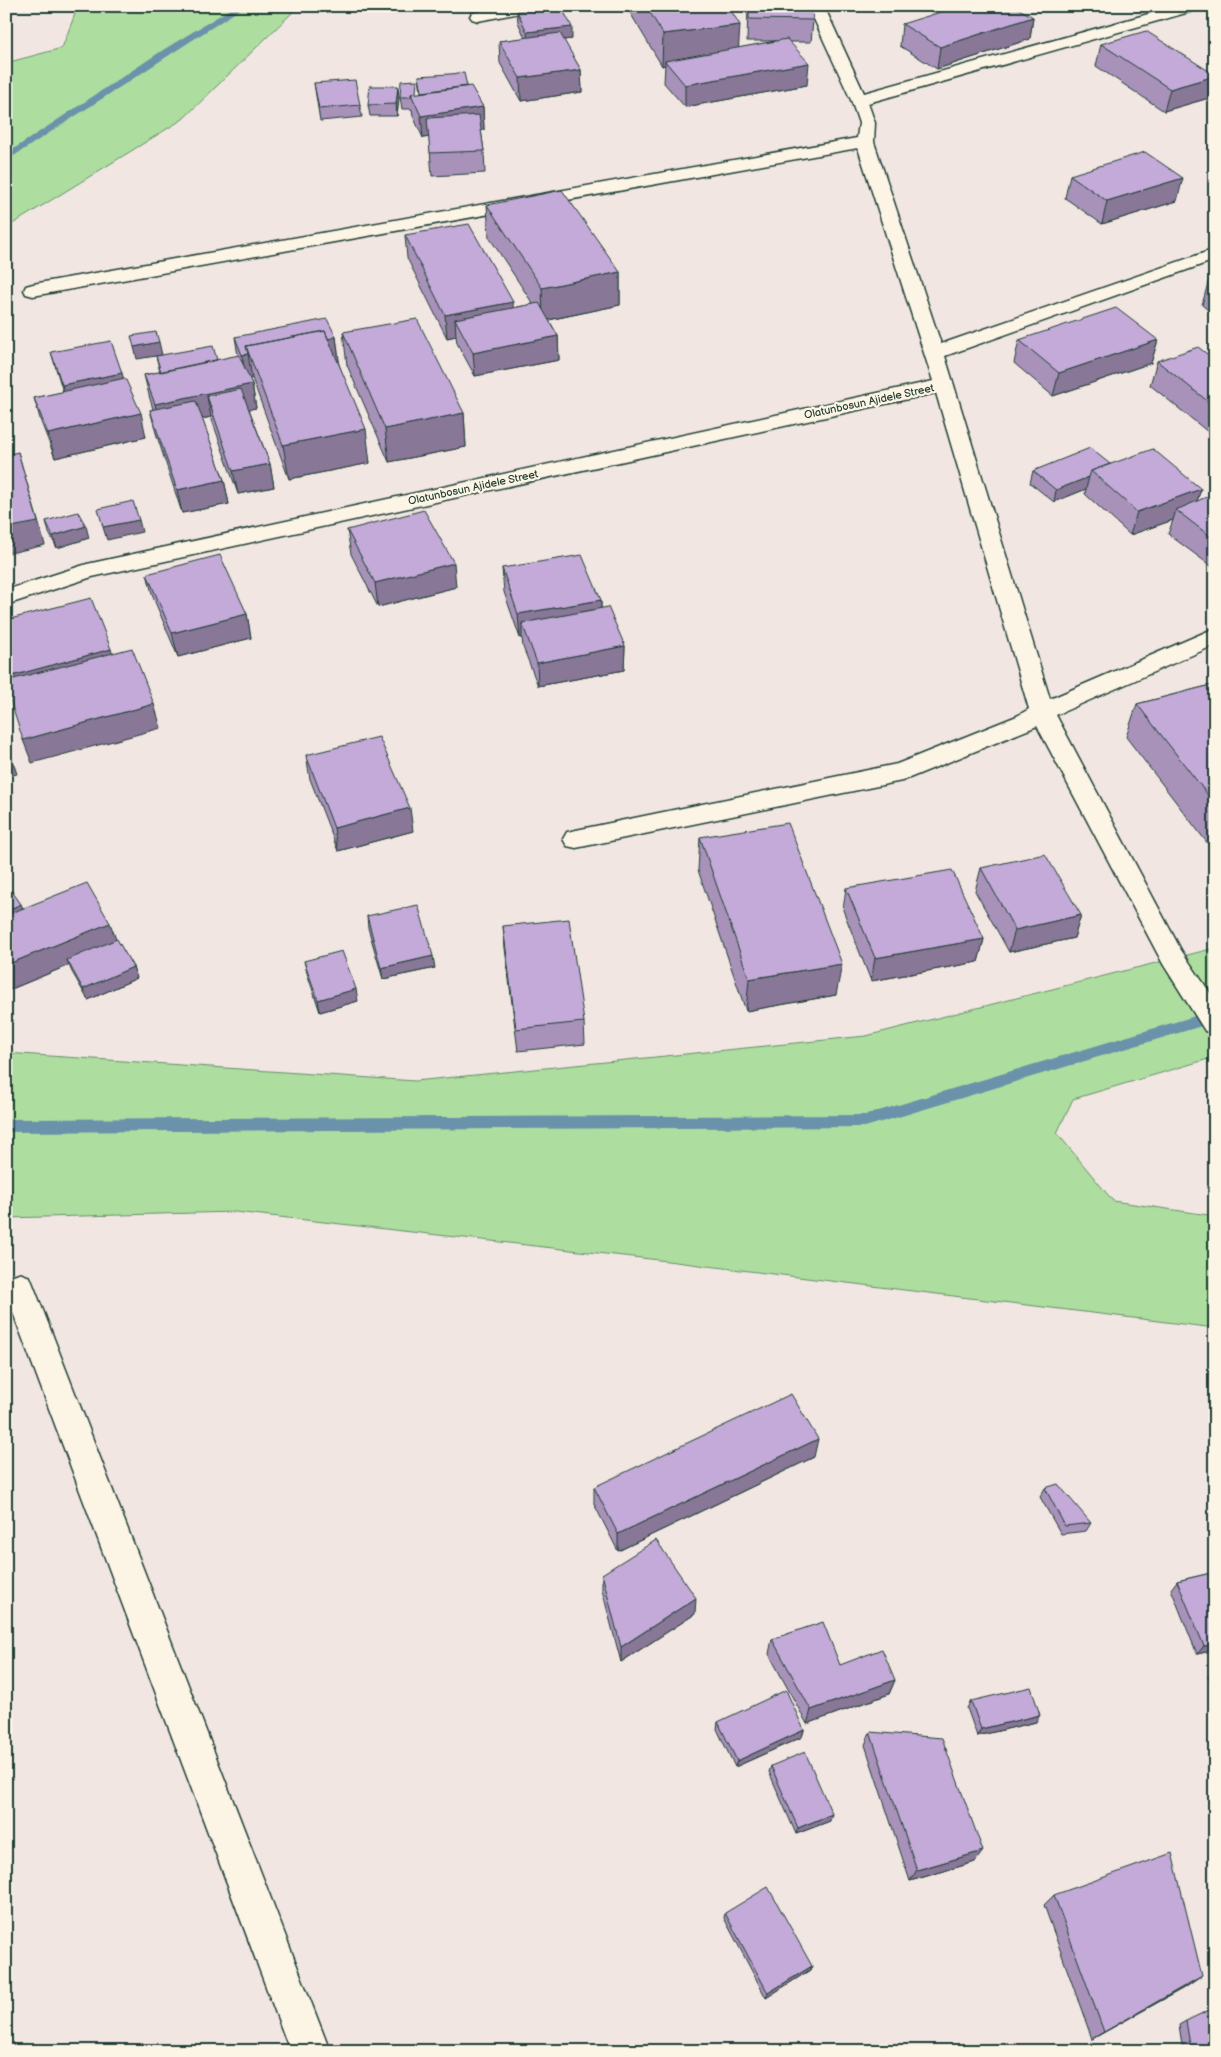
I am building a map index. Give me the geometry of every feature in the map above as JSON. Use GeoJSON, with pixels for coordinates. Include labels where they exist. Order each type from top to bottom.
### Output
{"type":"FeatureCollection","features":[{"type":"Feature","properties":{"kind":"street"},"geometry":{"type":"LineString","coordinates":[[478,16],[531,6]]}},
{"type":"Feature","properties":{"kind":"street"},"geometry":{"type":"LineString","coordinates":[[816,6],[859,100],[867,123],[865,142],[934,352],[942,385],[1042,712],[1172,957],[1215,1023]]}},
{"type":"Feature","properties":{"kind":"street"},"geometry":{"type":"LineString","coordinates":[[859,100],[1195,6]]}},
{"type":"Feature","properties":{"kind":"street"},"geometry":{"type":"LineString","coordinates":[[33,290],[865,142]]}},
{"type":"Feature","properties":{"kind":"street"},"geometry":{"type":"LineString","coordinates":[[934,352],[1215,254]]}},
{"type":"Feature","properties":{"kind":"street","name":"Olatunbosun Ajidele Street"},"geometry":{"type":"LineString","coordinates":[[6,598],[87,571],[942,385]]}},
{"type":"Feature","properties":{"kind":"street"},"geometry":{"type":"LineString","coordinates":[[576,839],[902,772],[1025,722],[1042,712],[1215,636]]}},
{"type":"Feature","properties":{"kind":"street"},"geometry":{"type":"LineString","coordinates":[[19,1286],[310,2051]]}},
{"type":"Feature","properties":{"kind":"green space"},"geometry":{"type":"Polygon","coordinates":[[[78,6],[299,6],[183,119],[6,228],[6,63],[62,48],[78,6]]]}},
{"type":"Feature","properties":{"kind":"green space"},"geometry":{"type":"Polygon","coordinates":[[[1215,948],[1215,1057],[1073,1099],[1057,1133],[1113,1201],[1215,1216],[1215,1328],[659,1260],[235,1212],[6,1218],[6,1053],[415,1081],[866,1036],[1215,948]]]}},
{"type":"Feature","properties":{"kind":"building"},"geometry":{"type":"Polygon","coordinates":[[[561,6],[572,27],[527,32],[517,11],[561,6]]]}},
{"type":"Feature","properties":{"kind":"building"},"geometry":{"type":"Polygon","coordinates":[[[646,6],[728,6],[740,25],[663,34],[646,6]]]}},
{"type":"Feature","properties":{"kind":"building"},"geometry":{"type":"Polygon","coordinates":[[[749,6],[812,6],[813,20],[749,19],[749,6]]]}},
{"type":"Feature","properties":{"kind":"building"},"geometry":{"type":"Polygon","coordinates":[[[960,6],[1014,6],[1033,17],[940,47],[902,24],[960,6]]]}},
{"type":"Feature","properties":{"kind":"building"},"geometry":{"type":"Polygon","coordinates":[[[1146,31],[1215,76],[1170,89],[1101,44],[1146,31]]]}},
{"type":"Feature","properties":{"kind":"building"},"geometry":{"type":"Polygon","coordinates":[[[560,33],[581,70],[520,78],[499,41],[560,33]]]}},
{"type":"Feature","properties":{"kind":"building"},"geometry":{"type":"Polygon","coordinates":[[[787,39],[809,63],[685,85],[665,61],[787,39]]]}},
{"type":"Feature","properties":{"kind":"building"},"geometry":{"type":"Polygon","coordinates":[[[464,73],[467,86],[422,92],[419,76],[464,73]]]}},
{"type":"Feature","properties":{"kind":"building"},"geometry":{"type":"Polygon","coordinates":[[[355,80],[360,105],[319,109],[314,83],[355,80]]]}},
{"type":"Feature","properties":{"kind":"building"},"geometry":{"type":"Polygon","coordinates":[[[417,80],[416,93],[411,94],[411,97],[400,97],[401,81],[417,80]]]}},
{"type":"Feature","properties":{"kind":"building"},"geometry":{"type":"Polygon","coordinates":[[[370,86],[398,86],[396,104],[368,105],[370,86]]]}},
{"type":"Feature","properties":{"kind":"building"},"geometry":{"type":"Polygon","coordinates":[[[471,86],[483,107],[421,116],[411,94],[471,86]]]}},
{"type":"Feature","properties":{"kind":"building"},"geometry":{"type":"Polygon","coordinates":[[[479,115],[484,151],[430,153],[427,118],[479,115]]]}},
{"type":"Feature","properties":{"kind":"building"},"geometry":{"type":"Polygon","coordinates":[[[1145,152],[1183,178],[1107,201],[1070,175],[1145,152]]]}},
{"type":"Feature","properties":{"kind":"building"},"geometry":{"type":"Polygon","coordinates":[[[562,190],[620,272],[542,288],[487,205],[562,190]]]}},
{"type":"Feature","properties":{"kind":"building"},"geometry":{"type":"Polygon","coordinates":[[[469,224],[513,302],[445,315],[405,235],[469,224]]]}},
{"type":"Feature","properties":{"kind":"building"},"geometry":{"type":"Polygon","coordinates":[[[539,303],[558,336],[473,353],[455,319],[539,303]]]}},
{"type":"Feature","properties":{"kind":"building"},"geometry":{"type":"Polygon","coordinates":[[[1116,308],[1158,340],[1059,373],[1019,340],[1116,308]]]}},
{"type":"Feature","properties":{"kind":"building"},"geometry":{"type":"Polygon","coordinates":[[[327,319],[336,337],[328,339],[325,331],[246,346],[248,354],[242,355],[235,337],[327,319]]]}},
{"type":"Feature","properties":{"kind":"building"},"geometry":{"type":"Polygon","coordinates":[[[417,319],[464,413],[385,429],[343,332],[417,319]]]}},
{"type":"Feature","properties":{"kind":"building"},"geometry":{"type":"Polygon","coordinates":[[[325,331],[366,429],[283,445],[246,346],[325,331]]]}},
{"type":"Feature","properties":{"kind":"building"},"geometry":{"type":"Polygon","coordinates":[[[156,332],[159,342],[134,347],[131,336],[156,332]]]}},
{"type":"Feature","properties":{"kind":"building"},"geometry":{"type":"Polygon","coordinates":[[[111,341],[122,373],[62,385],[51,352],[111,341]]]}},
{"type":"Feature","properties":{"kind":"building"},"geometry":{"type":"Polygon","coordinates":[[[213,346],[217,360],[161,372],[156,356],[213,346]]]}},
{"type":"Feature","properties":{"kind":"building"},"geometry":{"type":"Polygon","coordinates":[[[1198,347],[1215,360],[1215,407],[1157,361],[1198,347]]]}},
{"type":"Feature","properties":{"kind":"building"},"geometry":{"type":"Polygon","coordinates":[[[239,355],[252,384],[155,404],[144,375],[239,355]]]}},
{"type":"Feature","properties":{"kind":"building"},"geometry":{"type":"Polygon","coordinates":[[[125,378],[141,413],[48,434],[34,398],[125,378]]]}},
{"type":"Feature","properties":{"kind":"building"},"geometry":{"type":"Polygon","coordinates":[[[241,389],[270,464],[233,471],[207,396],[241,389]]]}},
{"type":"Feature","properties":{"kind":"building"},"geometry":{"type":"Polygon","coordinates":[[[196,401],[224,480],[177,490],[150,410],[196,401]]]}},
{"type":"Feature","properties":{"kind":"building"},"geometry":{"type":"Polygon","coordinates":[[[1090,448],[1110,464],[1091,471],[1089,477],[1056,490],[1033,471],[1090,448]]]}},
{"type":"Feature","properties":{"kind":"building"},"geometry":{"type":"Polygon","coordinates":[[[1153,449],[1201,489],[1137,512],[1091,471],[1153,449]]]}},
{"type":"Feature","properties":{"kind":"building"},"geometry":{"type":"Polygon","coordinates":[[[18,452],[38,522],[6,528],[6,455],[18,452]]]}},
{"type":"Feature","properties":{"kind":"building"},"geometry":{"type":"Polygon","coordinates":[[[1211,495],[1215,498],[1215,540],[1176,510],[1211,495]]]}},
{"type":"Feature","properties":{"kind":"building"},"geometry":{"type":"Polygon","coordinates":[[[133,501],[139,520],[103,527],[98,509],[133,501]]]}},
{"type":"Feature","properties":{"kind":"building"},"geometry":{"type":"Polygon","coordinates":[[[424,510],[454,563],[375,583],[347,530],[424,510]]]}},
{"type":"Feature","properties":{"kind":"building"},"geometry":{"type":"Polygon","coordinates":[[[78,512],[86,526],[53,536],[46,521],[78,512]]]}},
{"type":"Feature","properties":{"kind":"building"},"geometry":{"type":"Polygon","coordinates":[[[220,555],[247,614],[172,633],[147,574],[220,555]]]}},
{"type":"Feature","properties":{"kind":"building"},"geometry":{"type":"Polygon","coordinates":[[[582,555],[601,600],[518,614],[502,568],[582,555]]]}},
{"type":"Feature","properties":{"kind":"building"},"geometry":{"type":"Polygon","coordinates":[[[91,598],[111,649],[8,677],[6,672],[6,620],[91,598]]]}},
{"type":"Feature","properties":{"kind":"building"},"geometry":{"type":"Polygon","coordinates":[[[608,607],[625,646],[537,663],[522,623],[608,607]]]}},
{"type":"Feature","properties":{"kind":"building"},"geometry":{"type":"Polygon","coordinates":[[[132,648],[154,704],[23,740],[6,688],[6,681],[132,648]]]}},
{"type":"Feature","properties":{"kind":"building"},"geometry":{"type":"Polygon","coordinates":[[[1215,684],[1215,804],[1137,704],[1215,684]]]}},
{"type":"Feature","properties":{"kind":"building"},"geometry":{"type":"Polygon","coordinates":[[[379,737],[410,808],[334,828],[306,755],[379,737]]]}},
{"type":"Feature","properties":{"kind":"building"},"geometry":{"type":"Polygon","coordinates":[[[788,823],[842,964],[749,979],[700,837],[788,823]]]}},
{"type":"Feature","properties":{"kind":"building"},"geometry":{"type":"Polygon","coordinates":[[[1045,854],[1081,915],[1015,930],[981,868],[1045,854]]]}},
{"type":"Feature","properties":{"kind":"building"},"geometry":{"type":"Polygon","coordinates":[[[952,870],[984,939],[875,958],[846,888],[952,870]]]}},
{"type":"Feature","properties":{"kind":"building"},"geometry":{"type":"Polygon","coordinates":[[[6,883],[21,904],[6,911],[6,883]]]}},
{"type":"Feature","properties":{"kind":"building"},"geometry":{"type":"Polygon","coordinates":[[[87,883],[110,923],[6,965],[6,915],[87,883]]]}},
{"type":"Feature","properties":{"kind":"building"},"geometry":{"type":"Polygon","coordinates":[[[418,905],[433,956],[381,968],[367,916],[418,905]]]}},
{"type":"Feature","properties":{"kind":"building"},"geometry":{"type":"Polygon","coordinates":[[[569,919],[584,1022],[516,1029],[503,926],[569,919]]]}},
{"type":"Feature","properties":{"kind":"building"},"geometry":{"type":"Polygon","coordinates":[[[117,939],[133,967],[83,989],[67,960],[117,939]]]}},
{"type":"Feature","properties":{"kind":"building"},"geometry":{"type":"Polygon","coordinates":[[[342,951],[356,989],[318,1000],[304,961],[342,951]]]}},
{"type":"Feature","properties":{"kind":"building"},"geometry":{"type":"Polygon","coordinates":[[[791,1394],[818,1439],[618,1534],[594,1487],[791,1394]]]}},
{"type":"Feature","properties":{"kind":"building"},"geometry":{"type":"Polygon","coordinates":[[[1058,1484],[1091,1523],[1065,1526],[1045,1488],[1058,1484]]]}},
{"type":"Feature","properties":{"kind":"building"},"geometry":{"type":"Polygon","coordinates":[[[656,1540],[696,1598],[621,1647],[602,1574],[656,1540]]]}},
{"type":"Feature","properties":{"kind":"building"},"geometry":{"type":"Polygon","coordinates":[[[1215,1572],[1215,1644],[1204,1646],[1177,1581],[1215,1572]]]}},
{"type":"Feature","properties":{"kind":"building"},"geometry":{"type":"Polygon","coordinates":[[[823,1622],[840,1665],[882,1649],[895,1680],[811,1710],[772,1639],[823,1622]]]}},
{"type":"Feature","properties":{"kind":"building"},"geometry":{"type":"Polygon","coordinates":[[[1031,1687],[1040,1715],[981,1729],[971,1701],[1031,1687]]]}},
{"type":"Feature","properties":{"kind":"building"},"geometry":{"type":"Polygon","coordinates":[[[786,1690],[804,1730],[737,1761],[718,1722],[786,1690]]]}},
{"type":"Feature","properties":{"kind":"building"},"geometry":{"type":"Polygon","coordinates":[[[870,1732],[942,1738],[983,1851],[917,1870],[870,1732]]]}},
{"type":"Feature","properties":{"kind":"building"},"geometry":{"type":"Polygon","coordinates":[[[805,1752],[832,1814],[798,1828],[771,1766],[805,1752]]]}},
{"type":"Feature","properties":{"kind":"building"},"geometry":{"type":"Polygon","coordinates":[[[1172,1853],[1202,1976],[1104,2032],[1054,1895],[1172,1853]]]}},
{"type":"Feature","properties":{"kind":"building"},"geometry":{"type":"Polygon","coordinates":[[[768,1887],[812,1966],[768,1993],[725,1913],[768,1887]]]}},
{"type":"Feature","properties":{"kind":"building"},"geometry":{"type":"Polygon","coordinates":[[[1215,2007],[1215,2051],[1191,2051],[1186,2021],[1215,2007]]]}},
{"type":"Feature","properties":{"kind":"waterway"},"geometry":{"type":"LineString","coordinates":[[6,158],[166,52],[241,6]]}},
{"type":"Feature","properties":{"kind":"waterway"},"geometry":{"type":"LineString","coordinates":[[6,1126],[865,1121],[1215,1016]]}}]}
